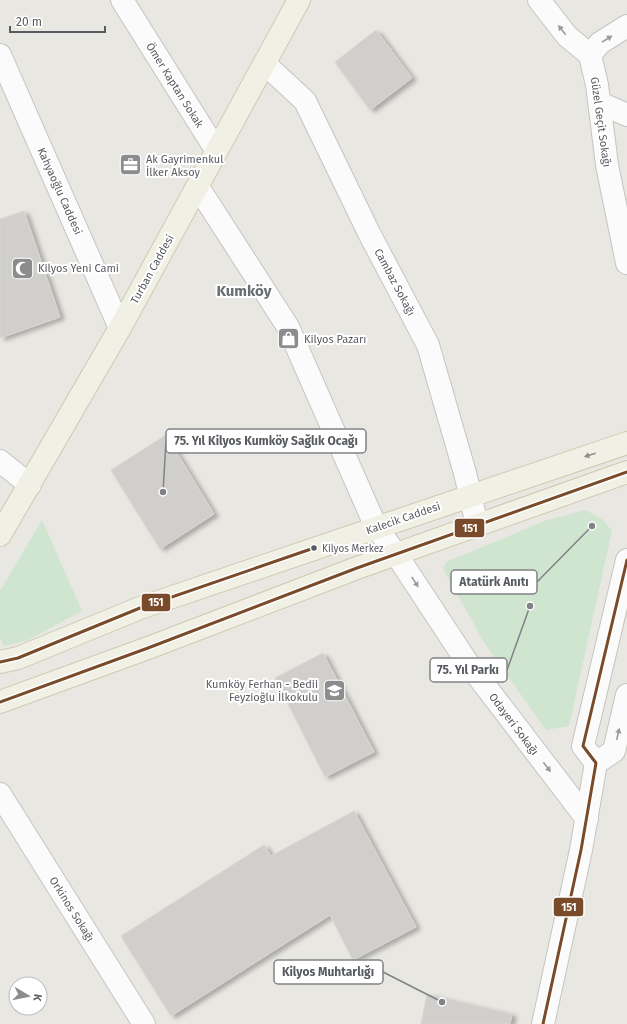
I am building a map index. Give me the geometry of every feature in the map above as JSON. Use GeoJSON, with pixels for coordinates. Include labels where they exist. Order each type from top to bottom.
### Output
{"type":"FeatureCollection","features":[{"type":"Feature","properties":{"kind":"main road","name":"Turban Caddesi"},"geometry":{"type":"LineString","coordinates":[[0,535],[120,328],[299,0]]}},
{"type":"Feature","properties":{"kind":"main road","name":"Kalecik Caddesi"},"geometry":{"type":"LineString","coordinates":[[0,662],[18,658],[140,608],[627,443]]}},
{"type":"Feature","properties":{"kind":"main road"},"geometry":{"type":"LineString","coordinates":[[0,702],[148,648],[396,554],[627,472]]}},
{"type":"Feature","properties":{"kind":"street","name":"Ömer Kaptan Sokak"},"geometry":{"type":"LineString","coordinates":[[122,0],[216,150]]}},
{"type":"Feature","properties":{"kind":"street"},"geometry":{"type":"LineString","coordinates":[[539,0],[568,36],[590,55],[600,43],[627,26]]}},
{"type":"Feature","properties":{"kind":"street","name":"Kahyaoğlu Caddesi"},"geometry":{"type":"LineString","coordinates":[[0,55],[120,328]]}},
{"type":"Feature","properties":{"kind":"street","name":"Güzel Geçit Sokağı"},"geometry":{"type":"LineString","coordinates":[[590,55],[600,103],[607,164],[627,263]]}},
{"type":"Feature","properties":{"kind":"street","name":"Cambaz Sokağı"},"geometry":{"type":"LineString","coordinates":[[265,64],[305,101],[369,233],[428,345],[465,473],[477,525]]}},
{"type":"Feature","properties":{"kind":"street"},"geometry":{"type":"LineString","coordinates":[[600,103],[627,116]]}},
{"type":"Feature","properties":{"kind":"street"},"geometry":{"type":"LineString","coordinates":[[198,187],[288,327],[376,527]]}},
{"type":"Feature","properties":{"kind":"street"},"geometry":{"type":"LineString","coordinates":[[0,461],[30,485]]}},
{"type":"Feature","properties":{"kind":"street","name":"Odayeri Sokağı"},"geometry":{"type":"LineString","coordinates":[[376,527],[396,554],[467,662],[587,820]]}},
{"type":"Feature","properties":{"kind":"street"},"geometry":{"type":"LineString","coordinates":[[544,1024],[587,820],[596,763],[583,746],[620,619],[627,560]]}},
{"type":"Feature","properties":{"kind":"street"},"geometry":{"type":"LineString","coordinates":[[596,763],[614,751],[627,696]]}},
{"type":"Feature","properties":{"kind":"street","name":"Orkinos Sokağı"},"geometry":{"type":"LineString","coordinates":[[0,794],[144,1024]]}},
{"type":"Feature","properties":{"kind":"green space"},"geometry":{"type":"Polygon","coordinates":[[[586,510],[603,520],[612,531],[569,726],[546,730],[485,644],[443,569],[446,562],[547,520],[586,510]]]}},
{"type":"Feature","properties":{"kind":"green space"},"geometry":{"type":"Polygon","coordinates":[[[42,520],[82,611],[28,640],[4,646],[0,638],[0,591],[42,520]]]}},
{"type":"Feature","properties":{"kind":"building"},"geometry":{"type":"Polygon","coordinates":[[[376,30],[412,78],[370,110],[335,62],[376,30]]]}},
{"type":"Feature","properties":{"kind":"building","name":"Kilyos Yeni Cami"},"geometry":{"type":"Polygon","coordinates":[[[24,211],[60,317],[0,338],[0,219],[24,211]]]}},
{"type":"Feature","properties":{"kind":"building"},"geometry":{"type":"Polygon","coordinates":[[[166,435],[214,514],[160,549],[111,470],[166,435]]]}},
{"type":"Feature","properties":{"kind":"building"},"geometry":{"type":"Polygon","coordinates":[[[323,653],[374,752],[325,777],[275,678],[323,653]]]}},
{"type":"Feature","properties":{"kind":"building"},"geometry":{"type":"Polygon","coordinates":[[[354,811],[416,927],[353,960],[330,915],[171,1016],[121,936],[264,845],[271,856],[354,811]]]}},
{"type":"Feature","properties":{"kind":"building"},"geometry":{"type":"Polygon","coordinates":[[[427,994],[512,1014],[510,1024],[421,1024],[427,994]]]}},
{"type":"Feature","properties":{"kind":"transit line","name":"151"},"geometry":{"type":"LineString","coordinates":[[0,702],[148,648],[357,568],[627,472]]}},
{"type":"Feature","properties":{"kind":"transit line","name":"151"},"geometry":{"type":"LineString","coordinates":[[0,662],[18,658],[140,608],[314,548]]}},
{"type":"Feature","properties":{"kind":"transit line","name":"151"},"geometry":{"type":"LineString","coordinates":[[543,1024],[581,850],[596,763],[583,746],[627,560]]}},
{"type":"Feature","properties":{"kind":"place","name":"Ak Gayrimenkul İlker Aksoy"},"geometry":{"type":"Point","coordinates":[130,165]}},
{"type":"Feature","properties":{"kind":"place","name":"Kilyos Yeni Cami"},"geometry":{"type":"Point","coordinates":[22,268]}},
{"type":"Feature","properties":{"kind":"place","name":"Kilyos Pazarı"},"geometry":{"type":"Point","coordinates":[288,339]}},
{"type":"Feature","properties":{"kind":"place","name":"75. Yıl Kilyos Kumköy Sağlık Ocağı"},"geometry":{"type":"Point","coordinates":[163,492]}},
{"type":"Feature","properties":{"kind":"place","name":"Atatürk Anıtı"},"geometry":{"type":"Point","coordinates":[592,526]}},
{"type":"Feature","properties":{"kind":"place","name":"Kilyos Merkez"},"geometry":{"type":"Point","coordinates":[314,548]}},
{"type":"Feature","properties":{"kind":"place","name":"75. Yıl Parkı"},"geometry":{"type":"Point","coordinates":[530,606]}},
{"type":"Feature","properties":{"kind":"place","name":"Kumköy Ferhan - Bedii Feyzioğlu İlkokulu"},"geometry":{"type":"Point","coordinates":[334,690]}},
{"type":"Feature","properties":{"kind":"place","name":"Kilyos Muhtarlığı"},"geometry":{"type":"Point","coordinates":[442,1002]}},
{"type":"Feature","properties":{"kind":"district","name":"Kumköy"},"geometry":{"type":"Point","coordinates":[244,291]}}]}
